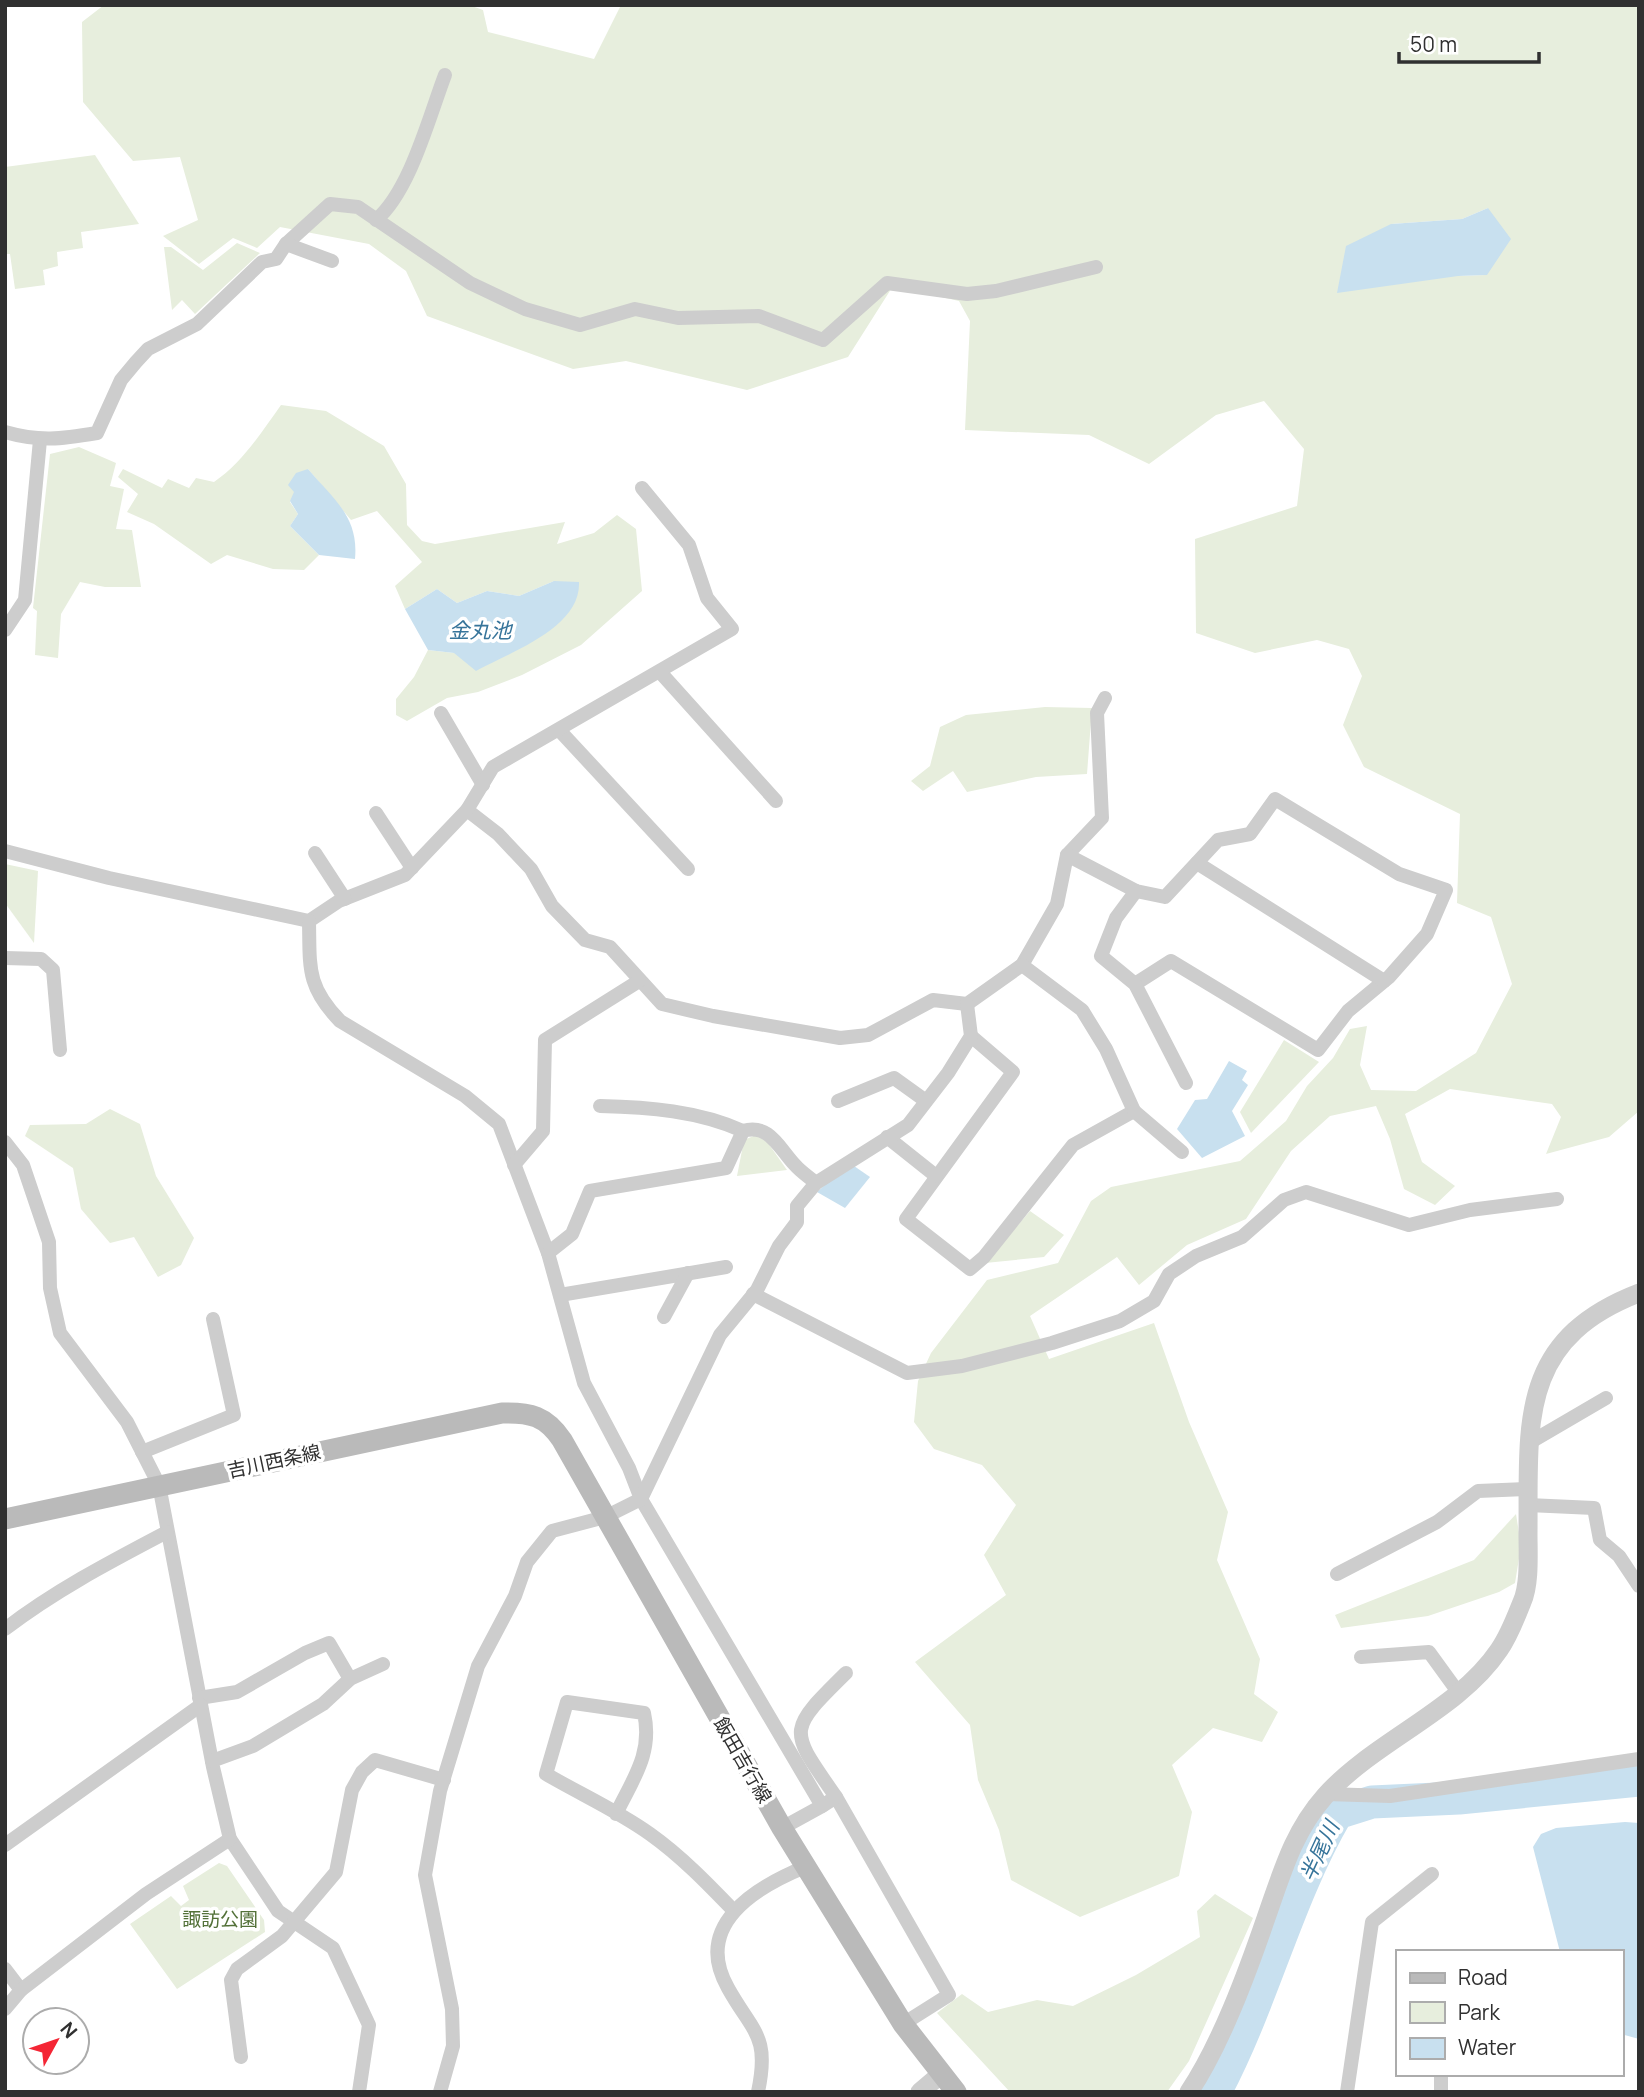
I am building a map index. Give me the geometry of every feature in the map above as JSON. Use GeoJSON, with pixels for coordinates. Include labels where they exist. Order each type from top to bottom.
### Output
{"type":"FeatureCollection","features":[{"type":"Feature","properties":{"kind":"main road","name":"吉川西条線"},"geometry":{"type":"LineString","coordinates":[[5,1519],[502,1413],[522,1412],[543,1419]]}},
{"type":"Feature","properties":{"kind":"main road","name":"飯田吉行線"},"geometry":{"type":"LineString","coordinates":[[543,1419],[562,1440],[805,1867],[903,2024],[940,2075],[956,2092]]}},
{"type":"Feature","properties":{"kind":"street"},"geometry":{"type":"LineString","coordinates":[[376,220],[384,213],[407,172],[445,75]]}},
{"type":"Feature","properties":{"kind":"street"},"geometry":{"type":"LineString","coordinates":[[5,432],[40,440],[97,433],[121,380],[148,349],[197,324],[262,262],[276,259],[286,244],[330,204],[358,207],[470,283],[525,309],[580,326],[635,309],[678,318],[759,316],[823,340],[887,283],[967,293],[1022,285],[1097,267]]}},
{"type":"Feature","properties":{"kind":"street"},"geometry":{"type":"LineString","coordinates":[[286,244],[332,261]]}},
{"type":"Feature","properties":{"kind":"street"},"geometry":{"type":"LineString","coordinates":[[5,630],[25,600],[40,440]]}},
{"type":"Feature","properties":{"kind":"street"},"geometry":{"type":"LineString","coordinates":[[5,852],[309,921],[345,899],[405,875],[467,810],[493,767],[560,731],[732,629],[707,598],[689,545],[642,488]]}},
{"type":"Feature","properties":{"kind":"street"},"geometry":{"type":"LineString","coordinates":[[660,672],[775,801]]}},
{"type":"Feature","properties":{"kind":"street"},"geometry":{"type":"LineString","coordinates":[[467,810],[498,834],[531,869],[552,906],[585,940],[610,947],[625,960],[639,981],[662,1004],[713,1016],[841,1038],[868,1035],[933,1000],[967,1004],[1022,965],[1057,904],[1067,855],[1102,818],[1097,713],[1105,698]]}},
{"type":"Feature","properties":{"kind":"street"},"geometry":{"type":"LineString","coordinates":[[441,713],[483,785]]}},
{"type":"Feature","properties":{"kind":"street"},"geometry":{"type":"LineString","coordinates":[[560,731],[688,869]]}},
{"type":"Feature","properties":{"kind":"street"},"geometry":{"type":"LineString","coordinates":[[1067,855],[1136,891],[1165,897],[1218,840],[1250,834],[1275,799],[1399,874],[1446,890],[1427,934],[1384,981],[1348,1011],[1318,1050],[1171,961],[1135,984]]}},
{"type":"Feature","properties":{"kind":"street"},"geometry":{"type":"LineString","coordinates":[[376,813],[412,868]]}},
{"type":"Feature","properties":{"kind":"street"},"geometry":{"type":"LineString","coordinates":[[314,853],[345,899]]}},
{"type":"Feature","properties":{"kind":"street"},"geometry":{"type":"LineString","coordinates":[[1197,863],[1384,981]]}},
{"type":"Feature","properties":{"kind":"street"},"geometry":{"type":"LineString","coordinates":[[1136,891],[1116,918],[1101,956],[1135,984],[1186,1083]]}},
{"type":"Feature","properties":{"kind":"street"},"geometry":{"type":"LineString","coordinates":[[309,921],[311,980],[324,1005],[340,1021],[479,1106],[499,1124],[548,1253],[584,1383],[629,1468],[641,1499],[822,1806]]}},
{"type":"Feature","properties":{"kind":"street"},"geometry":{"type":"LineString","coordinates":[[5,958],[41,959],[52,970],[60,1050]]}},
{"type":"Feature","properties":{"kind":"street"},"geometry":{"type":"LineString","coordinates":[[1022,965],[1082,1010],[1106,1049],[1134,1111],[1182,1152]]}},
{"type":"Feature","properties":{"kind":"street"},"geometry":{"type":"LineString","coordinates":[[514,1165],[543,1131],[545,1040],[639,981]]}},
{"type":"Feature","properties":{"kind":"street"},"geometry":{"type":"LineString","coordinates":[[440,2092],[453,2046],[452,2009],[425,1875],[444,1780],[478,1666],[515,1596],[527,1562],[552,1531],[605,1517],[641,1499],[720,1335],[753,1294],[779,1246],[797,1222],[797,1206],[816,1183],[908,1125],[971,1036],[967,1004]]}},
{"type":"Feature","properties":{"kind":"street"},"geometry":{"type":"LineString","coordinates":[[971,1036],[1013,1072],[906,1219],[970,1269],[984,1257],[1073,1145],[1134,1111]]}},
{"type":"Feature","properties":{"kind":"street"},"geometry":{"type":"LineString","coordinates":[[838,1101],[894,1078],[926,1101]]}},
{"type":"Feature","properties":{"kind":"street"},"geometry":{"type":"LineString","coordinates":[[600,1106],[650,1107],[724,1122],[743,1131],[755,1128],[769,1133],[797,1167],[816,1183]]}},
{"type":"Feature","properties":{"kind":"street"},"geometry":{"type":"LineString","coordinates":[[548,1253],[572,1234],[590,1191],[726,1168],[743,1131]]}},
{"type":"Feature","properties":{"kind":"street"},"geometry":{"type":"LineString","coordinates":[[887,1137],[936,1176]]}},
{"type":"Feature","properties":{"kind":"street"},"geometry":{"type":"LineString","coordinates":[[5,1142],[23,1165],[49,1242],[50,1288],[60,1333],[127,1422],[159,1485],[200,1702],[230,1839],[278,1910],[333,1948],[369,2025],[359,2092]]}},
{"type":"Feature","properties":{"kind":"street"},"geometry":{"type":"LineString","coordinates":[[753,1294],[906,1373],[962,1366],[1052,1343],[1120,1321],[1154,1301],[1169,1274],[1196,1256],[1242,1237],[1284,1200],[1306,1192],[1409,1224],[1470,1210],[1557,1199]]}},
{"type":"Feature","properties":{"kind":"street"},"geometry":{"type":"LineString","coordinates":[[560,1295],[726,1267]]}},
{"type":"Feature","properties":{"kind":"street"},"geometry":{"type":"LineString","coordinates":[[664,1317],[688,1273]]}},
{"type":"Feature","properties":{"kind":"street"},"geometry":{"type":"LineString","coordinates":[[1189,2092],[1249,1967],[1296,1834],[1326,1794],[1458,1692],[1499,1650],[1524,1599],[1529,1419],[1541,1375],[1569,1336],[1608,1305],[1639,1293]]}},
{"type":"Feature","properties":{"kind":"street"},"geometry":{"type":"LineString","coordinates":[[142,1452],[234,1415],[213,1320]]}},
{"type":"Feature","properties":{"kind":"street"},"geometry":{"type":"LineString","coordinates":[[1529,1443],[1606,1398]]}},
{"type":"Feature","properties":{"kind":"street"},"geometry":{"type":"LineString","coordinates":[[1337,1574],[1437,1522],[1478,1491],[1594,1508],[1600,1540],[1619,1556],[1639,1586]]}},
{"type":"Feature","properties":{"kind":"street"},"geometry":{"type":"LineString","coordinates":[[5,1629],[41,1601],[80,1577],[167,1532]]}},
{"type":"Feature","properties":{"kind":"street"},"geometry":{"type":"LineString","coordinates":[[5,1845],[200,1702],[237,1692],[305,1653],[329,1643],[350,1679]]}},
{"type":"Feature","properties":{"kind":"street"},"geometry":{"type":"LineString","coordinates":[[1361,1657],[1429,1652],[1458,1692]]}},
{"type":"Feature","properties":{"kind":"street"},"geometry":{"type":"LineString","coordinates":[[212,1761],[253,1746],[323,1704],[350,1679],[383,1664]]}},
{"type":"Feature","properties":{"kind":"street"},"geometry":{"type":"LineString","coordinates":[[846,1673],[808,1711],[799,1730],[801,1744],[836,1797],[949,1995],[903,2024]]}},
{"type":"Feature","properties":{"kind":"street"},"geometry":{"type":"LineString","coordinates":[[616,1814],[646,1751],[648,1729],[644,1713],[568,1702],[546,1774],[649,1833],[703,1878],[734,1911]]}},
{"type":"Feature","properties":{"kind":"street"},"geometry":{"type":"LineString","coordinates":[[1326,1794],[1390,1796],[1639,1759]]}},
{"type":"Feature","properties":{"kind":"street"},"geometry":{"type":"LineString","coordinates":[[241,2057],[231,1980],[237,1969],[282,1936],[336,1872],[352,1790],[362,1772],[375,1760],[444,1780]]}},
{"type":"Feature","properties":{"kind":"street"},"geometry":{"type":"LineString","coordinates":[[782,1828],[836,1797]]}},
{"type":"Feature","properties":{"kind":"street"},"geometry":{"type":"LineString","coordinates":[[5,2010],[21,1990],[146,1894],[230,1839]]}},
{"type":"Feature","properties":{"kind":"street"},"geometry":{"type":"LineString","coordinates":[[758,2092],[763,2068],[762,2051],[751,2021],[727,1987],[719,1952],[727,1922],[738,1904],[761,1888],[805,1867]]}},
{"type":"Feature","properties":{"kind":"street"},"geometry":{"type":"LineString","coordinates":[[1348,2092],[1372,1922],[1432,1874]]}},
{"type":"Feature","properties":{"kind":"street"},"geometry":{"type":"LineString","coordinates":[[5,1969],[21,1990]]}},
{"type":"Feature","properties":{"kind":"street"},"geometry":{"type":"LineString","coordinates":[[920,2092],[940,2075]]}},
{"type":"Feature","properties":{"kind":"green space"},"geometry":{"type":"Polygon","coordinates":[[[104,5],[469,5],[483,10],[488,32],[594,59],[621,5],[1639,5],[1639,1111],[1609,1137],[1546,1154],[1561,1117],[1552,1104],[1450,1089],[1405,1114],[1422,1162],[1455,1186],[1435,1205],[1404,1189],[1390,1139],[1376,1106],[1330,1116],[1291,1151],[1246,1219],[1187,1245],[1139,1285],[1117,1257],[1030,1316],[1049,1359],[1154,1323],[1189,1422],[1228,1512],[1217,1560],[1260,1659],[1254,1694],[1278,1712],[1262,1742],[1213,1728],[1172,1765],[1192,1812],[1179,1876],[1080,1917],[1011,1880],[999,1830],[978,1780],[970,1725],[915,1662],[1006,1595],[984,1555],[1016,1505],[982,1465],[934,1449],[914,1422],[918,1381],[931,1353],[987,1280],[1058,1263],[1091,1201],[1111,1187],[1240,1161],[1286,1121],[1307,1086],[1333,1058],[1350,1029],[1367,1026],[1360,1065],[1371,1090],[1416,1091],[1476,1053],[1512,984],[1491,917],[1457,903],[1460,814],[1364,767],[1343,725],[1362,676],[1349,649],[1317,640],[1255,653],[1196,633],[1195,539],[1297,506],[1304,449],[1264,401],[1216,415],[1149,464],[1089,435],[965,430],[970,321],[959,301],[893,286],[848,357],[747,390],[626,361],[573,369],[427,316],[406,271],[369,244],[280,227],[257,248],[233,238],[199,264],[163,236],[198,220],[180,157],[133,161],[83,102],[82,22],[104,5]],[[1488,208],[1462,219],[1391,224],[1458,276],[1486,275],[1488,208]]]}},
{"type":"Feature","properties":{"kind":"green space"},"geometry":{"type":"Polygon","coordinates":[[[95,155],[139,224],[81,232],[83,248],[57,252],[58,266],[43,270],[45,285],[15,289],[10,254],[5,254],[5,167],[95,155]]]}},
{"type":"Feature","properties":{"kind":"green space"},"geometry":{"type":"Polygon","coordinates":[[[237,243],[260,253],[195,314],[182,300],[172,310],[164,247],[171,247],[203,270],[237,243]]]}},
{"type":"Feature","properties":{"kind":"green space"},"geometry":{"type":"Polygon","coordinates":[[[281,405],[326,411],[384,446],[406,484],[407,525],[422,541],[435,544],[565,522],[557,544],[594,533],[617,515],[636,529],[642,591],[581,645],[522,675],[478,692],[447,698],[407,721],[396,715],[396,699],[414,677],[428,650],[454,653],[554,581],[519,596],[487,591],[457,603],[437,589],[405,609],[395,586],[422,562],[377,511],[351,520],[308,469],[290,502],[298,514],[290,526],[319,555],[304,570],[273,569],[227,555],[211,564],[154,524],[127,512],[138,494],[118,477],[123,469],[162,488],[168,479],[189,488],[196,478],[214,482],[242,457],[281,405]]]}},
{"type":"Feature","properties":{"kind":"green space"},"geometry":{"type":"Polygon","coordinates":[[[79,447],[116,463],[110,486],[124,489],[116,529],[132,530],[141,587],[105,587],[80,582],[61,614],[58,658],[35,655],[37,611],[33,608],[50,454],[79,447]]]}},
{"type":"Feature","properties":{"kind":"green space"},"geometry":{"type":"Polygon","coordinates":[[[1045,707],[1092,708],[1087,774],[1036,777],[967,792],[953,771],[923,791],[911,781],[930,766],[940,727],[966,715],[1045,707]]]}},
{"type":"Feature","properties":{"kind":"green space"},"geometry":{"type":"Polygon","coordinates":[[[5,864],[38,871],[34,943],[5,903],[5,864]]]}},
{"type":"Feature","properties":{"kind":"green space"},"geometry":{"type":"Polygon","coordinates":[[[1284,1040],[1319,1062],[1251,1133],[1240,1112],[1284,1040]]]}},
{"type":"Feature","properties":{"kind":"green space"},"geometry":{"type":"Polygon","coordinates":[[[110,1109],[140,1124],[156,1176],[194,1238],[181,1265],[158,1277],[134,1237],[110,1243],[81,1209],[73,1168],[25,1136],[30,1125],[86,1124],[110,1109]]]}},
{"type":"Feature","properties":{"kind":"green space"},"geometry":{"type":"Polygon","coordinates":[[[756,1135],[768,1143],[787,1170],[737,1176],[744,1140],[756,1135]]]}},
{"type":"Feature","properties":{"kind":"green space"},"geometry":{"type":"Polygon","coordinates":[[[1030,1211],[1064,1235],[1044,1257],[985,1263],[1030,1211]]]}},
{"type":"Feature","properties":{"kind":"green space"},"geometry":{"type":"Polygon","coordinates":[[[1516,1514],[1521,1546],[1515,1583],[1499,1592],[1428,1616],[1341,1628],[1335,1615],[1474,1560],[1516,1514]]]}},
{"type":"Feature","properties":{"kind":"green space","name":"諏訪公園"},"geometry":{"type":"Polygon","coordinates":[[[219,1863],[227,1866],[264,1920],[265,1932],[177,1989],[130,1924],[171,1896],[181,1906],[189,1900],[183,1886],[219,1863]]]}},
{"type":"Feature","properties":{"kind":"green space"},"geometry":{"type":"Polygon","coordinates":[[[1215,1894],[1253,1918],[1189,2061],[1167,2092],[1010,2092],[937,2013],[962,1994],[988,2012],[1037,2000],[1073,2006],[1136,1975],[1200,1937],[1197,1911],[1215,1894]]]}},
{"type":"Feature","properties":{"kind":"water"},"geometry":{"type":"Polygon","coordinates":[[[1488,208],[1511,239],[1487,275],[1458,276],[1337,293],[1346,246],[1391,224],[1462,219],[1488,208]]]}},
{"type":"Feature","properties":{"kind":"water"},"geometry":{"type":"Polygon","coordinates":[[[308,469],[335,499],[348,520],[353,531],[355,559],[319,555],[290,526],[298,514],[290,501],[294,492],[288,485],[296,473],[308,469]]]}},
{"type":"Feature","properties":{"kind":"water","name":"金丸池"},"geometry":{"type":"Polygon","coordinates":[[[554,581],[579,582],[577,598],[569,613],[541,637],[476,671],[454,653],[428,650],[405,609],[437,589],[457,603],[487,591],[519,596],[554,581]]]}},
{"type":"Feature","properties":{"kind":"water"},"geometry":{"type":"Polygon","coordinates":[[[1229,1061],[1247,1071],[1242,1080],[1248,1085],[1232,1111],[1245,1136],[1202,1158],[1177,1129],[1195,1100],[1207,1099],[1229,1061]]]}},
{"type":"Feature","properties":{"kind":"water"},"geometry":{"type":"Polygon","coordinates":[[[854,1166],[870,1177],[845,1208],[817,1192],[836,1175],[854,1166]]]}},
{"type":"Feature","properties":{"kind":"water"},"geometry":{"type":"Polygon","coordinates":[[[1639,1823],[1639,2039],[1623,2035],[1623,1950],[1559,1950],[1533,1847],[1541,1834],[1556,1828],[1639,1823]]]}},
{"type":"Feature","properties":{"kind":"waterway","name":"半尾川"},"geometry":{"type":"LineString","coordinates":[[1215,2092],[1247,2023],[1303,1881],[1337,1813],[1372,1802],[1459,1798],[1639,1780]]}}]}
